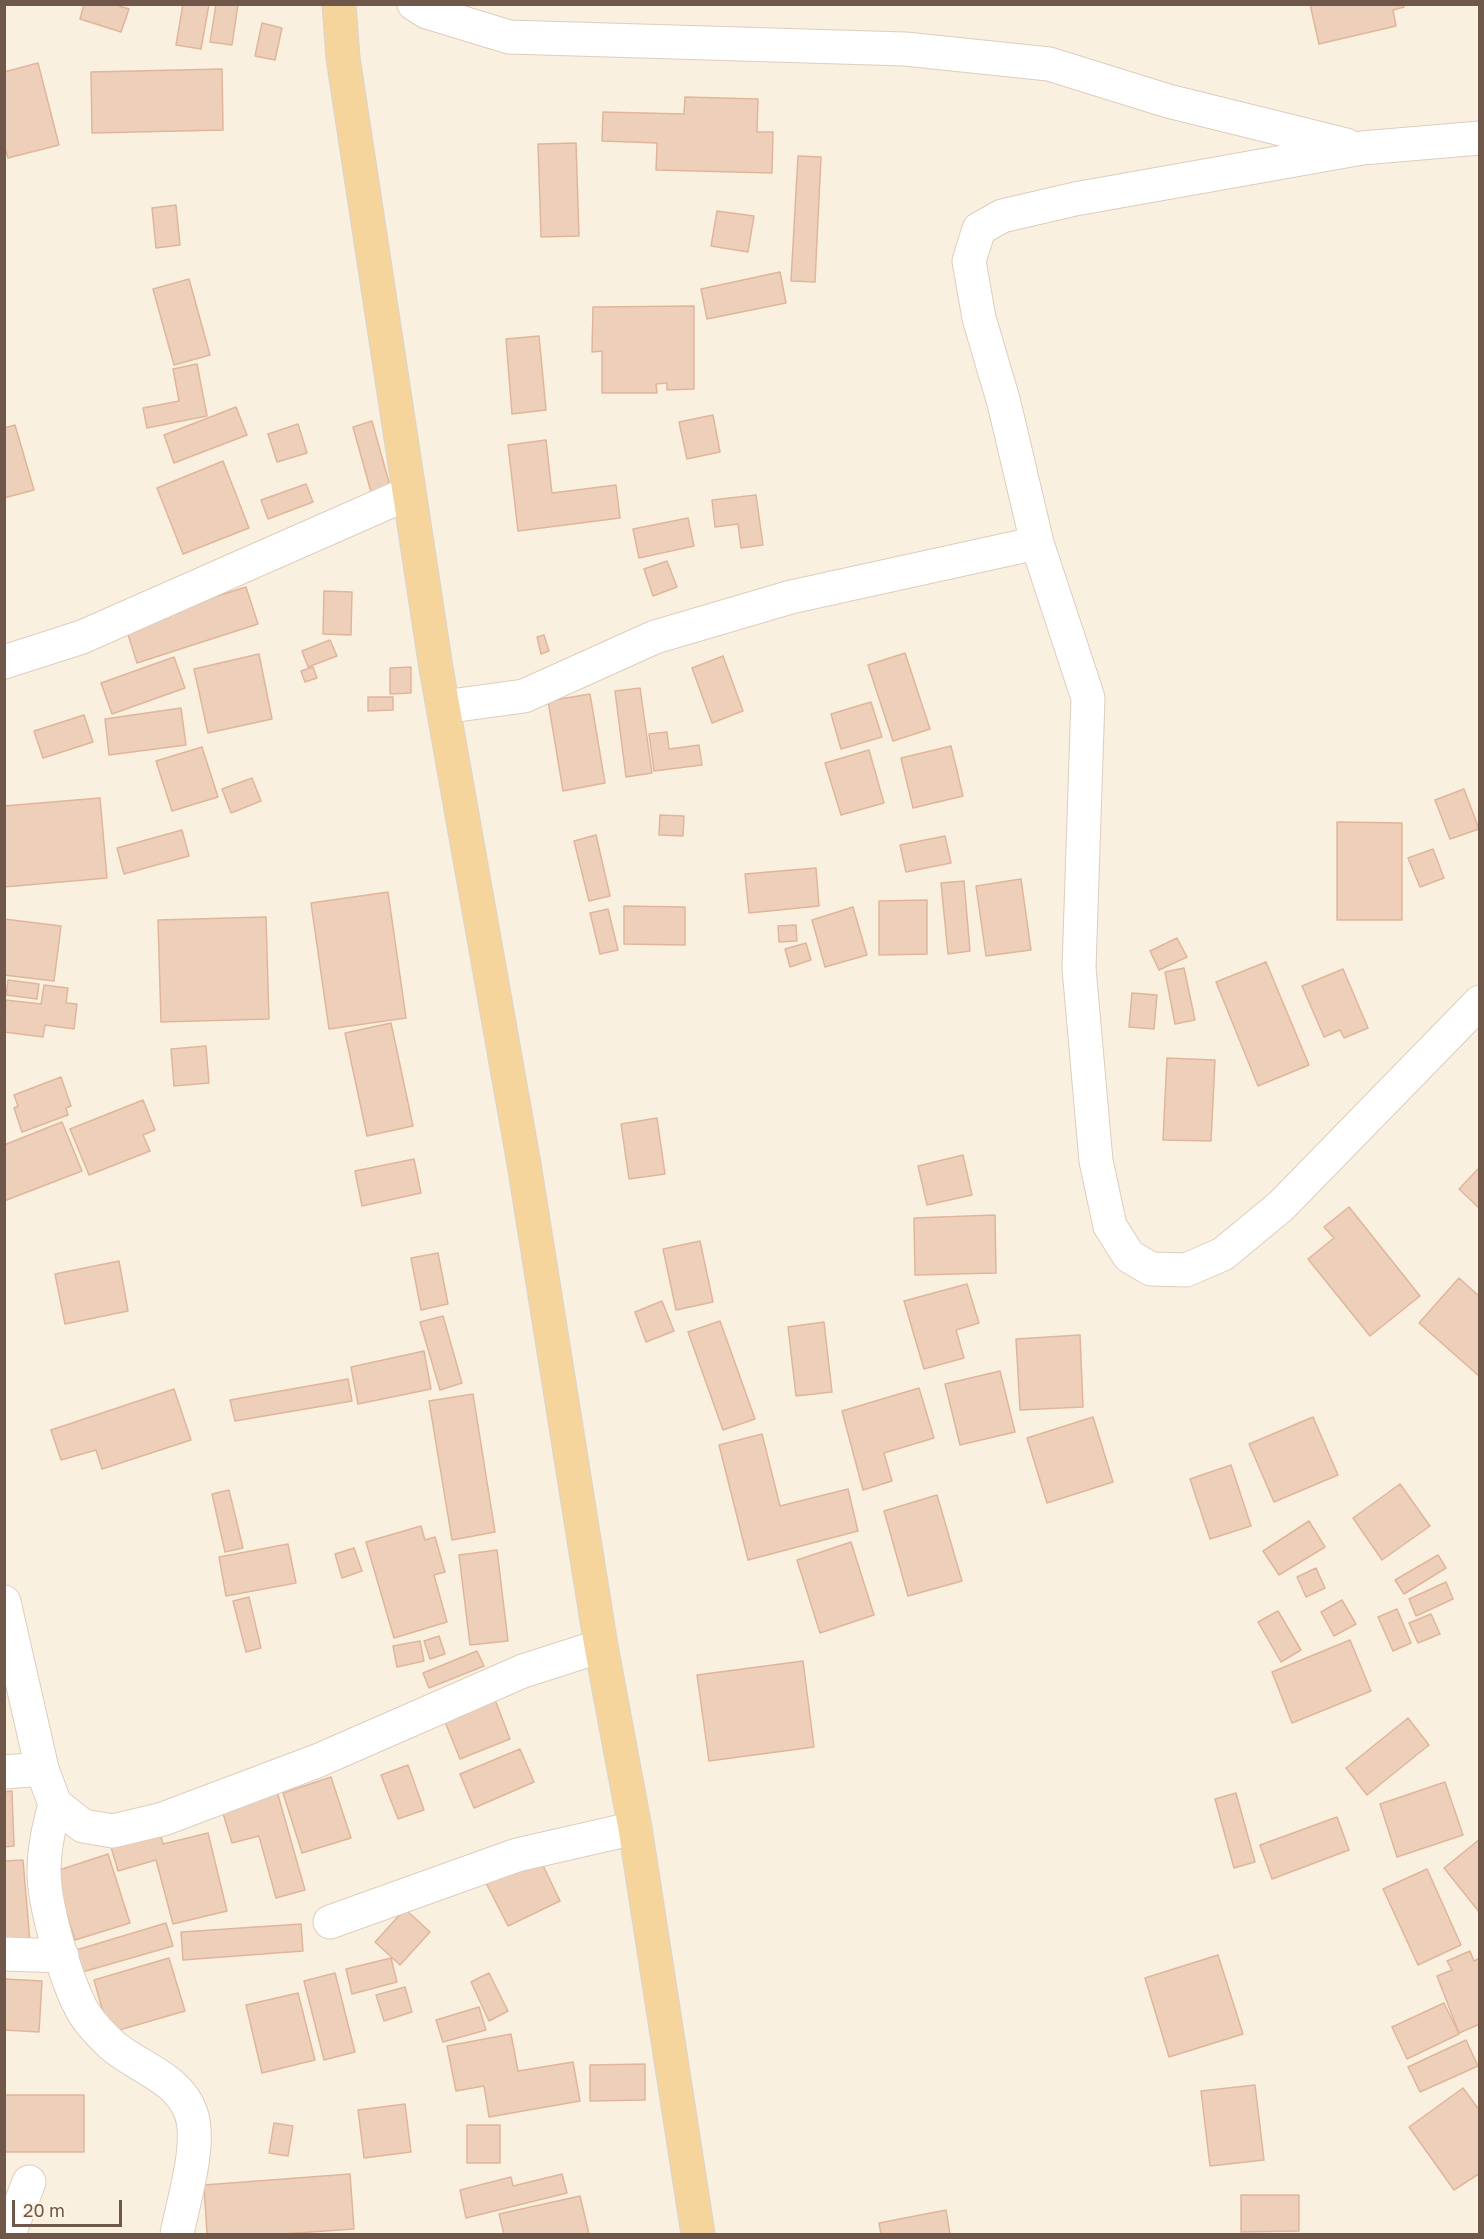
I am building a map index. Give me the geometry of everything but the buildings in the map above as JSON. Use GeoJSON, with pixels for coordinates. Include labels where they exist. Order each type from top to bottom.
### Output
{"type":"FeatureCollection","features":[{"type":"Feature","properties":{"kind":"main road"},"geometry":{"type":"LineString","coordinates":[[339,4],[343,58],[443,707],[524,1164],[601,1646],[635,1828],[698,2235]]}},
{"type":"Feature","properties":{"kind":"street"},"geometry":{"type":"LineString","coordinates":[[414,4],[427,12],[509,38],[905,49],[1049,64],[1179,104],[1265,127],[1362,148]]}},
{"type":"Feature","properties":{"kind":"street"},"geometry":{"type":"LineString","coordinates":[[1479,138],[1362,148],[1075,199],[1002,216],[979,229],[969,261],[979,318],[1004,403],[1037,543],[1088,698],[1079,968],[1096,1161],[1110,1227],[1129,1256],[1151,1269],[1186,1270],[1223,1254],[1281,1206],[1479,1002]]}},
{"type":"Feature","properties":{"kind":"street"},"geometry":{"type":"LineString","coordinates":[[4,662],[82,637],[409,493]]}},
{"type":"Feature","properties":{"kind":"street"},"geometry":{"type":"LineString","coordinates":[[443,707],[524,696],[655,637],[792,597],[1037,543]]}},
{"type":"Feature","properties":{"kind":"street"},"geometry":{"type":"LineString","coordinates":[[4,1602],[42,1769],[55,1804],[83,1826],[113,1831],[164,1819],[318,1761],[523,1671],[601,1646]]}},
{"type":"Feature","properties":{"kind":"street"},"geometry":{"type":"LineString","coordinates":[[4,1772],[42,1769]]}},
{"type":"Feature","properties":{"kind":"street"},"geometry":{"type":"LineString","coordinates":[[55,1804],[46,1839],[44,1874],[62,1956],[79,2004],[92,2025],[115,2047],[163,2078],[183,2096],[192,2115],[194,2146],[177,2235]]}},
{"type":"Feature","properties":{"kind":"street"},"geometry":{"type":"LineString","coordinates":[[330,1922],[517,1856],[635,1828]]}},
{"type":"Feature","properties":{"kind":"street"},"geometry":{"type":"LineString","coordinates":[[4,1954],[62,1956]]}},
{"type":"Feature","properties":{"kind":"street"},"geometry":{"type":"LineString","coordinates":[[9,2235],[29,2182]]}}]}
